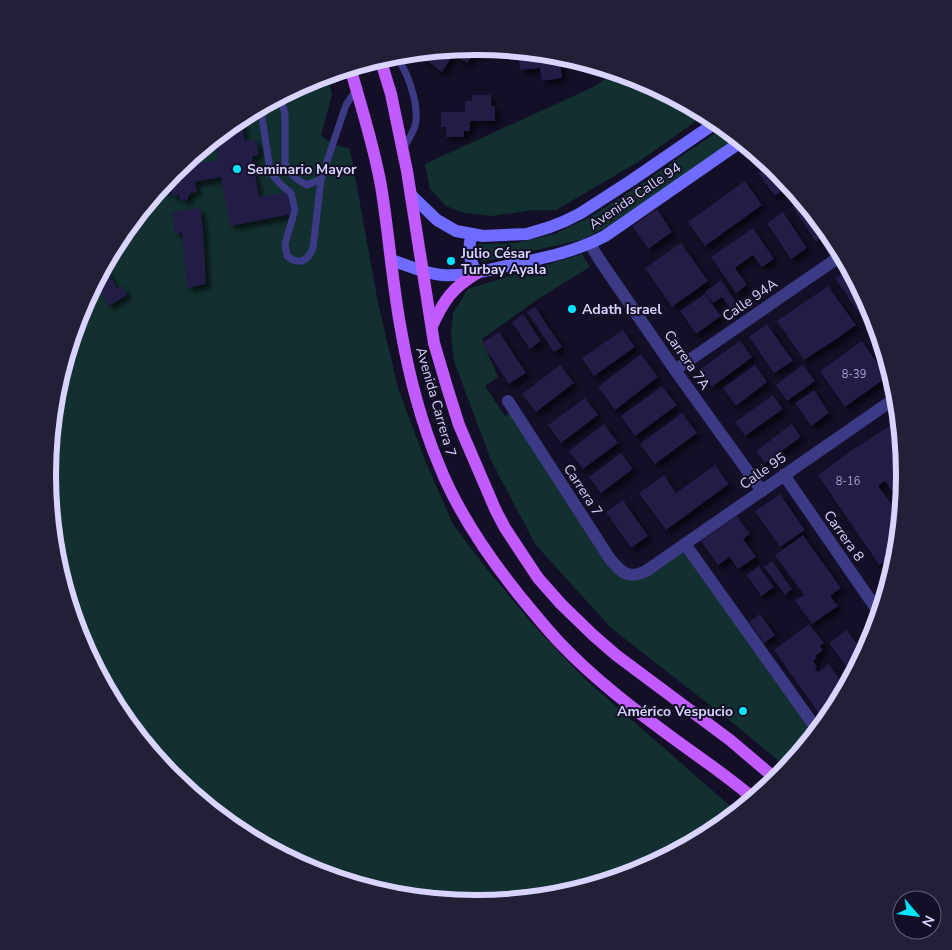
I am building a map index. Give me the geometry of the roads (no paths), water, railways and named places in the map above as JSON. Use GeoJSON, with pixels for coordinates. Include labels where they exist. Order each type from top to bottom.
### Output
{"type":"FeatureCollection","features":[{"type":"Feature","properties":{"kind":"main road","name":"Avenida Carrera 7"},"geometry":{"type":"LineString","coordinates":[[382,66],[391,94],[403,149],[434,343],[457,418],[505,528],[538,578],[561,604],[616,655],[730,740],[770,774]]}},
{"type":"Feature","properties":{"kind":"main road","name":"Avenida Carrera 7"},"geometry":{"type":"LineString","coordinates":[[352,74],[380,183],[401,329],[413,386],[439,466],[456,500],[480,542],[529,607],[559,642],[652,722],[749,795]]}},
{"type":"Feature","properties":{"kind":"main road","name":"Avenida Calle 94"},"geometry":{"type":"LineString","coordinates":[[411,195],[437,220],[456,232],[472,235],[499,236],[528,234],[565,221],[581,213],[710,127]]}},
{"type":"Feature","properties":{"kind":"main road","name":"Avenida Calle 94"},"geometry":{"type":"LineString","coordinates":[[391,260],[424,271],[441,275],[452,275],[477,272],[549,256],[590,244],[605,236],[736,145]]}},
{"type":"Feature","properties":{"kind":"main road"},"geometry":{"type":"LineString","coordinates":[[432,326],[448,296],[456,287],[477,272],[470,258],[469,250],[472,235]]}},
{"type":"Feature","properties":{"kind":"street","name":"Carrera 7A"},"geometry":{"type":"LineString","coordinates":[[590,244],[675,370],[762,490]]}},
{"type":"Feature","properties":{"kind":"street","name":"Calle 94A"},"geometry":{"type":"LineString","coordinates":[[675,370],[836,258]]}},
{"type":"Feature","properties":{"kind":"street","name":"Carrera 7"},"geometry":{"type":"LineString","coordinates":[[508,401],[610,559],[624,573],[632,576],[646,571]]}},
{"type":"Feature","properties":{"kind":"street","name":"Calle 95"},"geometry":{"type":"LineString","coordinates":[[646,571],[890,404]]}},
{"type":"Feature","properties":{"kind":"street","name":"Carrera 8"},"geometry":{"type":"LineString","coordinates":[[784,475],[875,607]]}},
{"type":"Feature","properties":{"kind":"street"},"geometry":{"type":"LineString","coordinates":[[685,544],[813,725]]}},
{"type":"Feature","properties":{"kind":"lane"},"geometry":{"type":"LineString","coordinates":[[400,62],[408,76],[414,98],[416,120],[414,131],[403,149]]}},
{"type":"Feature","properties":{"kind":"lane"},"geometry":{"type":"LineString","coordinates":[[263,113],[270,170],[273,176],[291,192],[295,210],[285,244],[287,256],[299,262],[306,259],[313,248],[321,179],[346,105],[356,90]]}},
{"type":"Feature","properties":{"kind":"lane"},"geometry":{"type":"LineString","coordinates":[[281,103],[285,114],[285,164],[288,171],[296,179],[307,185],[321,179]]}},
{"type":"Feature","properties":{"kind":"place","name":"Seminario Mayor"},"geometry":{"type":"Point","coordinates":[237,169]}},
{"type":"Feature","properties":{"kind":"place","name":"Julio César Turbay Ayala"},"geometry":{"type":"Point","coordinates":[451,261]}},
{"type":"Feature","properties":{"kind":"place","name":"Adath Israel"},"geometry":{"type":"Point","coordinates":[572,309]}},
{"type":"Feature","properties":{"kind":"place","name":"Américo Vespucio"},"geometry":{"type":"Point","coordinates":[743,711]}}]}
